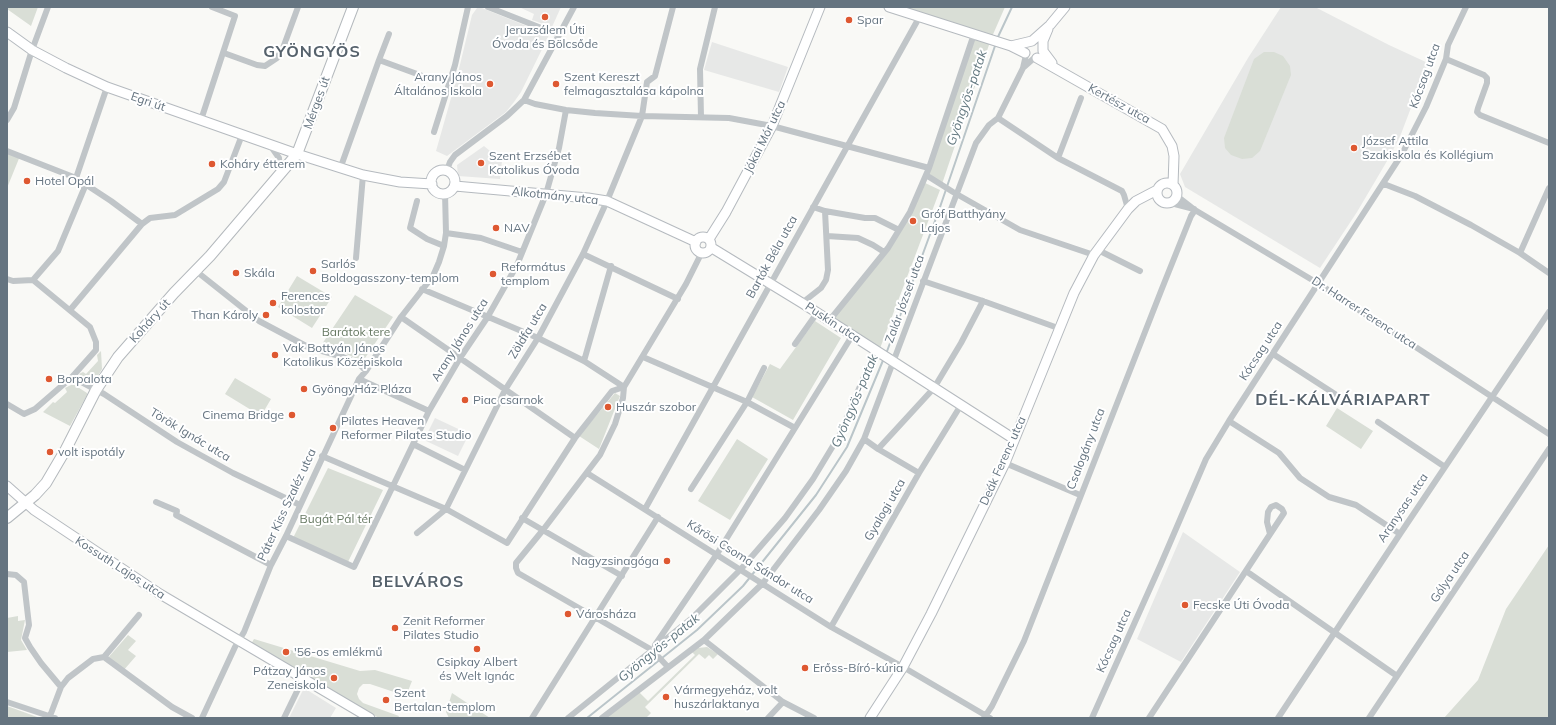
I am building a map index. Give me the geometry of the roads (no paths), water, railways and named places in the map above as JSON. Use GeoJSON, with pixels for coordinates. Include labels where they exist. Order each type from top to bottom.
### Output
{"type":"FeatureCollection","features":[{"type":"Feature","properties":{"kind":"main road","name":"Mérges út"},"geometry":{"type":"LineString","coordinates":[[297,154],[353,7]]}},
{"type":"Feature","properties":{"kind":"main road","name":"Koháry út"},"geometry":{"type":"LineString","coordinates":[[7,518],[26,503],[46,483],[56,468],[96,390],[126,347],[196,271],[280,176],[297,154]]}},
{"type":"Feature","properties":{"kind":"street"},"geometry":{"type":"LineString","coordinates":[[7,120],[14,108],[32,50],[48,7]]}},
{"type":"Feature","properties":{"kind":"street"},"geometry":{"type":"LineString","coordinates":[[201,120],[235,16],[212,7]]}},
{"type":"Feature","properties":{"kind":"street"},"geometry":{"type":"LineString","coordinates":[[224,53],[256,65],[265,66],[277,58],[283,48],[298,7]]}},
{"type":"Feature","properties":{"kind":"street"},"geometry":{"type":"LineString","coordinates":[[434,132],[455,65],[468,7]]}},
{"type":"Feature","properties":{"kind":"street"},"geometry":{"type":"LineString","coordinates":[[488,7],[559,35]]}},
{"type":"Feature","properties":{"kind":"street"},"geometry":{"type":"LineString","coordinates":[[447,170],[455,155],[507,116],[524,100],[574,7]]}},
{"type":"Feature","properties":{"kind":"street","name":"Zöldfa utca"},"geometry":{"type":"LineString","coordinates":[[446,509],[505,390],[538,338],[582,254],[606,201],[642,116],[647,82],[655,76],[673,7]]}},
{"type":"Feature","properties":{"kind":"street"},"geometry":{"type":"LineString","coordinates":[[701,117],[700,69],[715,7]]}},
{"type":"Feature","properties":{"kind":"street","name":"Jókai Mór utca"},"geometry":{"type":"LineString","coordinates":[[711,243],[772,126],[820,7]]}},
{"type":"Feature","properties":{"kind":"street","name":"Jókai Mór utca"},"geometry":{"type":"LineString","coordinates":[[811,30],[826,7]]}},
{"type":"Feature","properties":{"kind":"street"},"geometry":{"type":"LineString","coordinates":[[889,7],[1034,54]]}},
{"type":"Feature","properties":{"kind":"street"},"geometry":{"type":"LineString","coordinates":[[1034,54],[1025,47],[1050,25],[1065,7]]}},
{"type":"Feature","properties":{"kind":"street","name":"Kócsag utca"},"geometry":{"type":"LineString","coordinates":[[1092,718],[1206,459],[1229,421],[1384,184],[1419,123],[1446,58],[1448,45],[1466,7]]}},
{"type":"Feature","properties":{"kind":"street","name":"Bartók Béla utca"},"geometry":{"type":"LineString","coordinates":[[645,509],[771,284],[812,207],[848,147],[920,16]]}},
{"type":"Feature","properties":{"kind":"street"},"geometry":{"type":"LineString","coordinates":[[1034,54],[1046,35],[1050,25]]}},
{"type":"Feature","properties":{"kind":"street","name":"Egri út"},"geometry":{"type":"LineString","coordinates":[[7,32],[32,50],[107,87],[297,154]]}},
{"type":"Feature","properties":{"kind":"street"},"geometry":{"type":"LineString","coordinates":[[340,169],[389,34]]}},
{"type":"Feature","properties":{"kind":"street"},"geometry":{"type":"LineString","coordinates":[[829,320],[884,252],[910,212],[927,172],[974,34]]}},
{"type":"Feature","properties":{"kind":"street"},"geometry":{"type":"LineString","coordinates":[[1011,46],[1030,42],[1040,43],[1034,54]]}},
{"type":"Feature","properties":{"kind":"street","name":"Zalár József utca"},"geometry":{"type":"LineString","coordinates":[[602,718],[704,640],[761,582],[819,510],[846,471],[864,439],[955,193],[976,143],[989,125],[998,118],[1023,68],[1034,54]]}},
{"type":"Feature","properties":{"kind":"street","name":"Kertész utca"},"geometry":{"type":"LineString","coordinates":[[1034,54],[1162,129],[1172,146],[1169,184]]}},
{"type":"Feature","properties":{"kind":"street"},"geometry":{"type":"LineString","coordinates":[[1446,58],[1484,75],[1487,78],[1487,83],[1477,112],[1480,115],[1549,144]]}},
{"type":"Feature","properties":{"kind":"street"},"geometry":{"type":"LineString","coordinates":[[379,60],[428,78]]}},
{"type":"Feature","properties":{"kind":"street"},"geometry":{"type":"LineString","coordinates":[[76,178],[107,87]]}},
{"type":"Feature","properties":{"kind":"street"},"geometry":{"type":"LineString","coordinates":[[1058,158],[1081,98]]}},
{"type":"Feature","properties":{"kind":"street"},"geometry":{"type":"LineString","coordinates":[[524,100],[535,104],[566,110],[642,116],[730,118],[772,126],[848,147],[927,172],[938,183],[1020,230],[1096,253],[1140,271]]}},
{"type":"Feature","properties":{"kind":"street","name":"Arany János utca"},"geometry":{"type":"LineString","coordinates":[[393,486],[429,411],[460,358],[487,318],[506,286],[522,252],[536,215],[546,194],[566,110]]}},
{"type":"Feature","properties":{"kind":"street"},"geometry":{"type":"LineString","coordinates":[[998,118],[1058,158],[1122,191],[1130,206],[1141,198],[1158,195]]}},
{"type":"Feature","properties":{"kind":"street"},"geometry":{"type":"LineString","coordinates":[[70,310],[142,224],[150,218],[175,216],[218,189],[224,182],[242,135]]}},
{"type":"Feature","properties":{"kind":"street"},"geometry":{"type":"LineString","coordinates":[[269,144],[279,158],[280,176]]}},
{"type":"Feature","properties":{"kind":"street"},"geometry":{"type":"LineString","coordinates":[[7,151],[76,178],[142,224]]}},
{"type":"Feature","properties":{"kind":"street"},"geometry":{"type":"LineString","coordinates":[[297,154],[363,176],[400,182],[432,184]]}},
{"type":"Feature","properties":{"kind":"street"},"geometry":{"type":"LineString","coordinates":[[440,170],[447,170],[452,174],[455,180],[455,186],[451,191],[439,193],[435,190],[432,184],[432,179],[440,170]]}},
{"type":"Feature","properties":{"kind":"street"},"geometry":{"type":"LineString","coordinates":[[356,258],[363,176]]}},
{"type":"Feature","properties":{"kind":"street"},"geometry":{"type":"LineString","coordinates":[[33,280],[58,251],[86,184]]}},
{"type":"Feature","properties":{"kind":"street"},"geometry":{"type":"LineString","coordinates":[[1169,184],[1177,190],[1174,199],[1165,204],[1158,195],[1160,185],[1169,184]]}},
{"type":"Feature","properties":{"kind":"street"},"geometry":{"type":"LineString","coordinates":[[1384,184],[1415,196],[1471,225],[1520,252],[1549,273]]}},
{"type":"Feature","properties":{"kind":"street","name":"Alkotmány utca"},"geometry":{"type":"LineString","coordinates":[[455,186],[588,198],[606,201],[696,242]]}},
{"type":"Feature","properties":{"kind":"street"},"geometry":{"type":"LineString","coordinates":[[1520,252],[1549,188]]}},
{"type":"Feature","properties":{"kind":"street","name":"Páter Kiss Szaléz utca"},"geometry":{"type":"LineString","coordinates":[[202,718],[244,632],[271,565],[359,379],[366,371],[401,317],[433,276],[444,246],[446,233],[445,193]]}},
{"type":"Feature","properties":{"kind":"street"},"geometry":{"type":"LineString","coordinates":[[1174,199],[1195,210]]}},
{"type":"Feature","properties":{"kind":"street"},"geometry":{"type":"LineString","coordinates":[[417,201],[410,228],[427,239],[444,246]]}},
{"type":"Feature","properties":{"kind":"street","name":"Deák Ferenc utca"},"geometry":{"type":"LineString","coordinates":[[870,718],[903,667],[931,614],[1004,463],[1074,292],[1096,253],[1130,206]]}},
{"type":"Feature","properties":{"kind":"street"},"geometry":{"type":"LineString","coordinates":[[812,207],[824,211],[865,218],[875,218],[899,230]]}},
{"type":"Feature","properties":{"kind":"street","name":"Dr. Harrer Ferenc utca"},"geometry":{"type":"LineString","coordinates":[[1195,210],[1218,222],[1319,284],[1549,434]]}},
{"type":"Feature","properties":{"kind":"street","name":"Csalogány utca"},"geometry":{"type":"LineString","coordinates":[[986,717],[1024,641],[1080,495],[1191,216],[1195,210]]}},
{"type":"Feature","properties":{"kind":"street"},"geometry":{"type":"LineString","coordinates":[[802,303],[821,288],[826,280],[828,270],[824,211]]}},
{"type":"Feature","properties":{"kind":"street"},"geometry":{"type":"LineString","coordinates":[[446,233],[481,238],[522,252]]}},
{"type":"Feature","properties":{"kind":"street"},"geometry":{"type":"LineString","coordinates":[[826,236],[858,238],[884,252]]}},
{"type":"Feature","properties":{"kind":"street"},"geometry":{"type":"LineString","coordinates":[[702,237],[711,243],[707,253],[701,254],[696,249],[696,242],[702,237]]}},
{"type":"Feature","properties":{"kind":"street","name":"Puskin utca"},"geometry":{"type":"LineString","coordinates":[[711,243],[876,352],[1014,439]]}},
{"type":"Feature","properties":{"kind":"street"},"geometry":{"type":"LineString","coordinates":[[582,254],[678,299]]}},
{"type":"Feature","properties":{"kind":"street"},"geometry":{"type":"LineString","coordinates":[[668,667],[652,650],[518,573],[516,563],[600,455],[614,424],[623,398],[624,387],[678,299],[701,254]]}},
{"type":"Feature","properties":{"kind":"street"},"geometry":{"type":"LineString","coordinates":[[584,361],[610,266]]}},
{"type":"Feature","properties":{"kind":"street"},"geometry":{"type":"LineString","coordinates":[[196,271],[259,321],[308,347],[343,357],[359,364],[366,371]]}},
{"type":"Feature","properties":{"kind":"street"},"geometry":{"type":"LineString","coordinates":[[7,279],[13,281],[33,280],[90,327],[96,342],[96,350],[72,377],[35,409],[24,414],[7,404]]}},
{"type":"Feature","properties":{"kind":"street"},"geometry":{"type":"LineString","coordinates":[[923,282],[983,301],[1058,328]]}},
{"type":"Feature","properties":{"kind":"street"},"geometry":{"type":"LineString","coordinates":[[422,290],[538,338],[584,361],[624,387]]}},
{"type":"Feature","properties":{"kind":"street"},"geometry":{"type":"LineString","coordinates":[[878,449],[934,388],[961,343],[983,301]]}},
{"type":"Feature","properties":{"kind":"street","name":"Aranysas utca"},"geometry":{"type":"LineString","coordinates":[[1278,718],[1549,312]]}},
{"type":"Feature","properties":{"kind":"street"},"geometry":{"type":"LineString","coordinates":[[795,344],[817,313]]}},
{"type":"Feature","properties":{"kind":"street"},"geometry":{"type":"LineString","coordinates":[[401,317],[575,438]]}},
{"type":"Feature","properties":{"kind":"street"},"geometry":{"type":"LineString","coordinates":[[652,650],[717,554],[852,336]]}},
{"type":"Feature","properties":{"kind":"street"},"geometry":{"type":"LineString","coordinates":[[568,718],[692,618],[742,570],[813,479],[839,436],[876,352]]}},
{"type":"Feature","properties":{"kind":"street"},"geometry":{"type":"LineString","coordinates":[[1273,354],[1338,396]]}},
{"type":"Feature","properties":{"kind":"street"},"geometry":{"type":"LineString","coordinates":[[643,357],[747,402],[794,428]]}},
{"type":"Feature","properties":{"kind":"street"},"geometry":{"type":"LineString","coordinates":[[691,489],[747,402],[764,368]]}},
{"type":"Feature","properties":{"kind":"street","name":"Török Ignác utca"},"geometry":{"type":"LineString","coordinates":[[72,377],[96,390],[177,442],[233,473],[300,505]]}},
{"type":"Feature","properties":{"kind":"street"},"geometry":{"type":"LineString","coordinates":[[359,379],[429,411]]}},
{"type":"Feature","properties":{"kind":"street"},"geometry":{"type":"LineString","coordinates":[[322,456],[446,509],[507,543],[575,438],[612,391],[624,387]]}},
{"type":"Feature","properties":{"kind":"street","name":"Gyalogi utca"},"geometry":{"type":"LineString","coordinates":[[831,627],[919,473],[961,405]]}},
{"type":"Feature","properties":{"kind":"street"},"geometry":{"type":"LineString","coordinates":[[1229,421],[1279,453],[1300,478],[1329,497],[1356,505],[1400,534]]}},
{"type":"Feature","properties":{"kind":"street"},"geometry":{"type":"LineString","coordinates":[[1378,422],[1445,466]]}},
{"type":"Feature","properties":{"kind":"street"},"geometry":{"type":"LineString","coordinates":[[864,439],[919,473]]}},
{"type":"Feature","properties":{"kind":"street"},"geometry":{"type":"LineString","coordinates":[[413,444],[465,470]]}},
{"type":"Feature","properties":{"kind":"street","name":"Gólya utca"},"geometry":{"type":"LineString","coordinates":[[1369,718],[1549,449]]}},
{"type":"Feature","properties":{"kind":"street"},"geometry":{"type":"LineString","coordinates":[[1004,463],[1080,495]]}},
{"type":"Feature","properties":{"kind":"street","name":"Kőrösi Csoma Sándor utca"},"geometry":{"type":"LineString","coordinates":[[587,473],[831,627],[903,667],[986,717]]}},
{"type":"Feature","properties":{"kind":"street","name":"Kossuth Lajos utca"},"geometry":{"type":"LineString","coordinates":[[7,486],[26,503],[61,529],[160,594],[370,718]]}},
{"type":"Feature","properties":{"kind":"street"},"geometry":{"type":"LineString","coordinates":[[286,536],[354,567],[393,486]]}},
{"type":"Feature","properties":{"kind":"street"},"geometry":{"type":"LineString","coordinates":[[156,502],[177,511],[176,515],[271,565]]}},
{"type":"Feature","properties":{"kind":"street"},"geometry":{"type":"LineString","coordinates":[[417,533],[446,509]]}},
{"type":"Feature","properties":{"kind":"street"},"geometry":{"type":"LineString","coordinates":[[532,718],[658,517]]}},
{"type":"Feature","properties":{"kind":"street"},"geometry":{"type":"LineString","coordinates":[[522,518],[622,576]]}},
{"type":"Feature","properties":{"kind":"street"},"geometry":{"type":"LineString","coordinates":[[1149,718],[1270,534]]}},
{"type":"Feature","properties":{"kind":"street"},"geometry":{"type":"LineString","coordinates":[[1246,571],[1397,676]]}},
{"type":"Feature","properties":{"kind":"street"},"geometry":{"type":"LineString","coordinates":[[7,574],[16,575],[24,582],[29,625],[26,638],[37,658],[61,687]]}},
{"type":"Feature","properties":{"kind":"street"},"geometry":{"type":"LineString","coordinates":[[7,702],[53,717],[61,687],[68,678],[92,659],[104,656],[138,615]]}},
{"type":"Feature","properties":{"kind":"street"},"geometry":{"type":"LineString","coordinates":[[704,640],[783,702],[814,718]]}},
{"type":"Feature","properties":{"kind":"street"},"geometry":{"type":"LineString","coordinates":[[104,656],[172,707],[192,718]]}},
{"type":"Feature","properties":{"kind":"street"},"geometry":{"type":"LineString","coordinates":[[284,718],[303,679]]}},
{"type":"Feature","properties":{"kind":"street"},"geometry":{"type":"LineString","coordinates":[[768,718],[783,702]]}},
{"type":"Feature","properties":{"kind":"waterway","name":"Gyöngyös-patak"},"geometry":{"type":"LineString","coordinates":[[997,39],[1012,7]]}},
{"type":"Feature","properties":{"kind":"waterway","name":"Gyöngyös-patak"},"geometry":{"type":"LineString","coordinates":[[886,354],[939,210],[996,43]]}},
{"type":"Feature","properties":{"kind":"waterway","name":"Gyöngyös-patak"},"geometry":{"type":"LineString","coordinates":[[587,718],[697,630],[743,586],[816,495],[847,447],[884,358]]}},
{"type":"Feature","properties":{"kind":"place","name":"Jeruzsálem Úti Óvoda és Bölcsőde"},"geometry":{"type":"Point","coordinates":[545,17]}},
{"type":"Feature","properties":{"kind":"place","name":"Spar"},"geometry":{"type":"Point","coordinates":[849,20]}},
{"type":"Feature","properties":{"kind":"place","name":"Arany János Általános Iskola"},"geometry":{"type":"Point","coordinates":[490,84]}},
{"type":"Feature","properties":{"kind":"place","name":"Szent Kereszt felmagasztalása kápolna"},"geometry":{"type":"Point","coordinates":[556,84]}},
{"type":"Feature","properties":{"kind":"place","name":"József Attila Szakiskola és Kollégium"},"geometry":{"type":"Point","coordinates":[1354,148]}},
{"type":"Feature","properties":{"kind":"place","name":"Szent Erzsébet Katolikus Óvoda"},"geometry":{"type":"Point","coordinates":[481,163]}},
{"type":"Feature","properties":{"kind":"place","name":"Koháry étterem"},"geometry":{"type":"Point","coordinates":[212,164]}},
{"type":"Feature","properties":{"kind":"place","name":"Hotel Opál"},"geometry":{"type":"Point","coordinates":[27,181]}},
{"type":"Feature","properties":{"kind":"place","name":"Gróf Batthyány Lajos"},"geometry":{"type":"Point","coordinates":[913,221]}},
{"type":"Feature","properties":{"kind":"place","name":"NAV"},"geometry":{"type":"Point","coordinates":[496,228]}},
{"type":"Feature","properties":{"kind":"place","name":"Sarlós Boldogasszony-templom"},"geometry":{"type":"Point","coordinates":[313,271]}},
{"type":"Feature","properties":{"kind":"place","name":"Skála"},"geometry":{"type":"Point","coordinates":[236,273]}},
{"type":"Feature","properties":{"kind":"place","name":"Református templom"},"geometry":{"type":"Point","coordinates":[493,274]}},
{"type":"Feature","properties":{"kind":"place","name":"Ferences kolostor"},"geometry":{"type":"Point","coordinates":[273,303]}},
{"type":"Feature","properties":{"kind":"place","name":"Than Károly"},"geometry":{"type":"Point","coordinates":[266,315]}},
{"type":"Feature","properties":{"kind":"place","name":"Vak Bottyán János Katolikus Középiskola"},"geometry":{"type":"Point","coordinates":[275,355]}},
{"type":"Feature","properties":{"kind":"place","name":"Borpalota"},"geometry":{"type":"Point","coordinates":[49,379]}},
{"type":"Feature","properties":{"kind":"place","name":"GyöngyHáz Pláza"},"geometry":{"type":"Point","coordinates":[304,389]}},
{"type":"Feature","properties":{"kind":"place","name":"Piac csarnok"},"geometry":{"type":"Point","coordinates":[465,400]}},
{"type":"Feature","properties":{"kind":"place","name":"Huszár szobor"},"geometry":{"type":"Point","coordinates":[608,407]}},
{"type":"Feature","properties":{"kind":"place","name":"Cinema Bridge"},"geometry":{"type":"Point","coordinates":[292,415]}},
{"type":"Feature","properties":{"kind":"place","name":"Pilates Heaven Reformer Pilates Studio"},"geometry":{"type":"Point","coordinates":[333,428]}},
{"type":"Feature","properties":{"kind":"place","name":"volt ispotály"},"geometry":{"type":"Point","coordinates":[50,452]}},
{"type":"Feature","properties":{"kind":"place","name":"Nagyzsinagóga"},"geometry":{"type":"Point","coordinates":[667,561]}},
{"type":"Feature","properties":{"kind":"place","name":"Fecske Úti Óvoda"},"geometry":{"type":"Point","coordinates":[1185,605]}},
{"type":"Feature","properties":{"kind":"place","name":"Városháza"},"geometry":{"type":"Point","coordinates":[568,614]}},
{"type":"Feature","properties":{"kind":"place","name":"Zenit Reformer Pilates Studio"},"geometry":{"type":"Point","coordinates":[395,628]}},
{"type":"Feature","properties":{"kind":"place","name":"Csipkay Albert és Welt Ignác"},"geometry":{"type":"Point","coordinates":[477,649]}},
{"type":"Feature","properties":{"kind":"place","name":"'56-os emlékmű"},"geometry":{"type":"Point","coordinates":[286,652]}},
{"type":"Feature","properties":{"kind":"place","name":"Erőss-Bíró-kúria"},"geometry":{"type":"Point","coordinates":[805,668]}},
{"type":"Feature","properties":{"kind":"place","name":"Pátzay János Zeneiskola"},"geometry":{"type":"Point","coordinates":[334,678]}},
{"type":"Feature","properties":{"kind":"place","name":"Vármegyeház, volt huszárlaktanya"},"geometry":{"type":"Point","coordinates":[666,697]}},
{"type":"Feature","properties":{"kind":"place","name":"Szent Bertalan-templom"},"geometry":{"type":"Point","coordinates":[386,700]}},
{"type":"Feature","properties":{"kind":"district","name":"GYÖNGYÖS"},"geometry":{"type":"Point","coordinates":[312,52]}},
{"type":"Feature","properties":{"kind":"district","name":"DÉL-KÁLVÁRIAPART"},"geometry":{"type":"Point","coordinates":[1343,400]}},
{"type":"Feature","properties":{"kind":"district","name":"BELVÁROS"},"geometry":{"type":"Point","coordinates":[418,582]}},
{"type":"Feature","properties":{"kind":"park label","name":"Barátok tere"},"geometry":{"type":"Point","coordinates":[356,332]}},
{"type":"Feature","properties":{"kind":"park label","name":"Bugát Pál tér"},"geometry":{"type":"Point","coordinates":[336,519]}}]}
